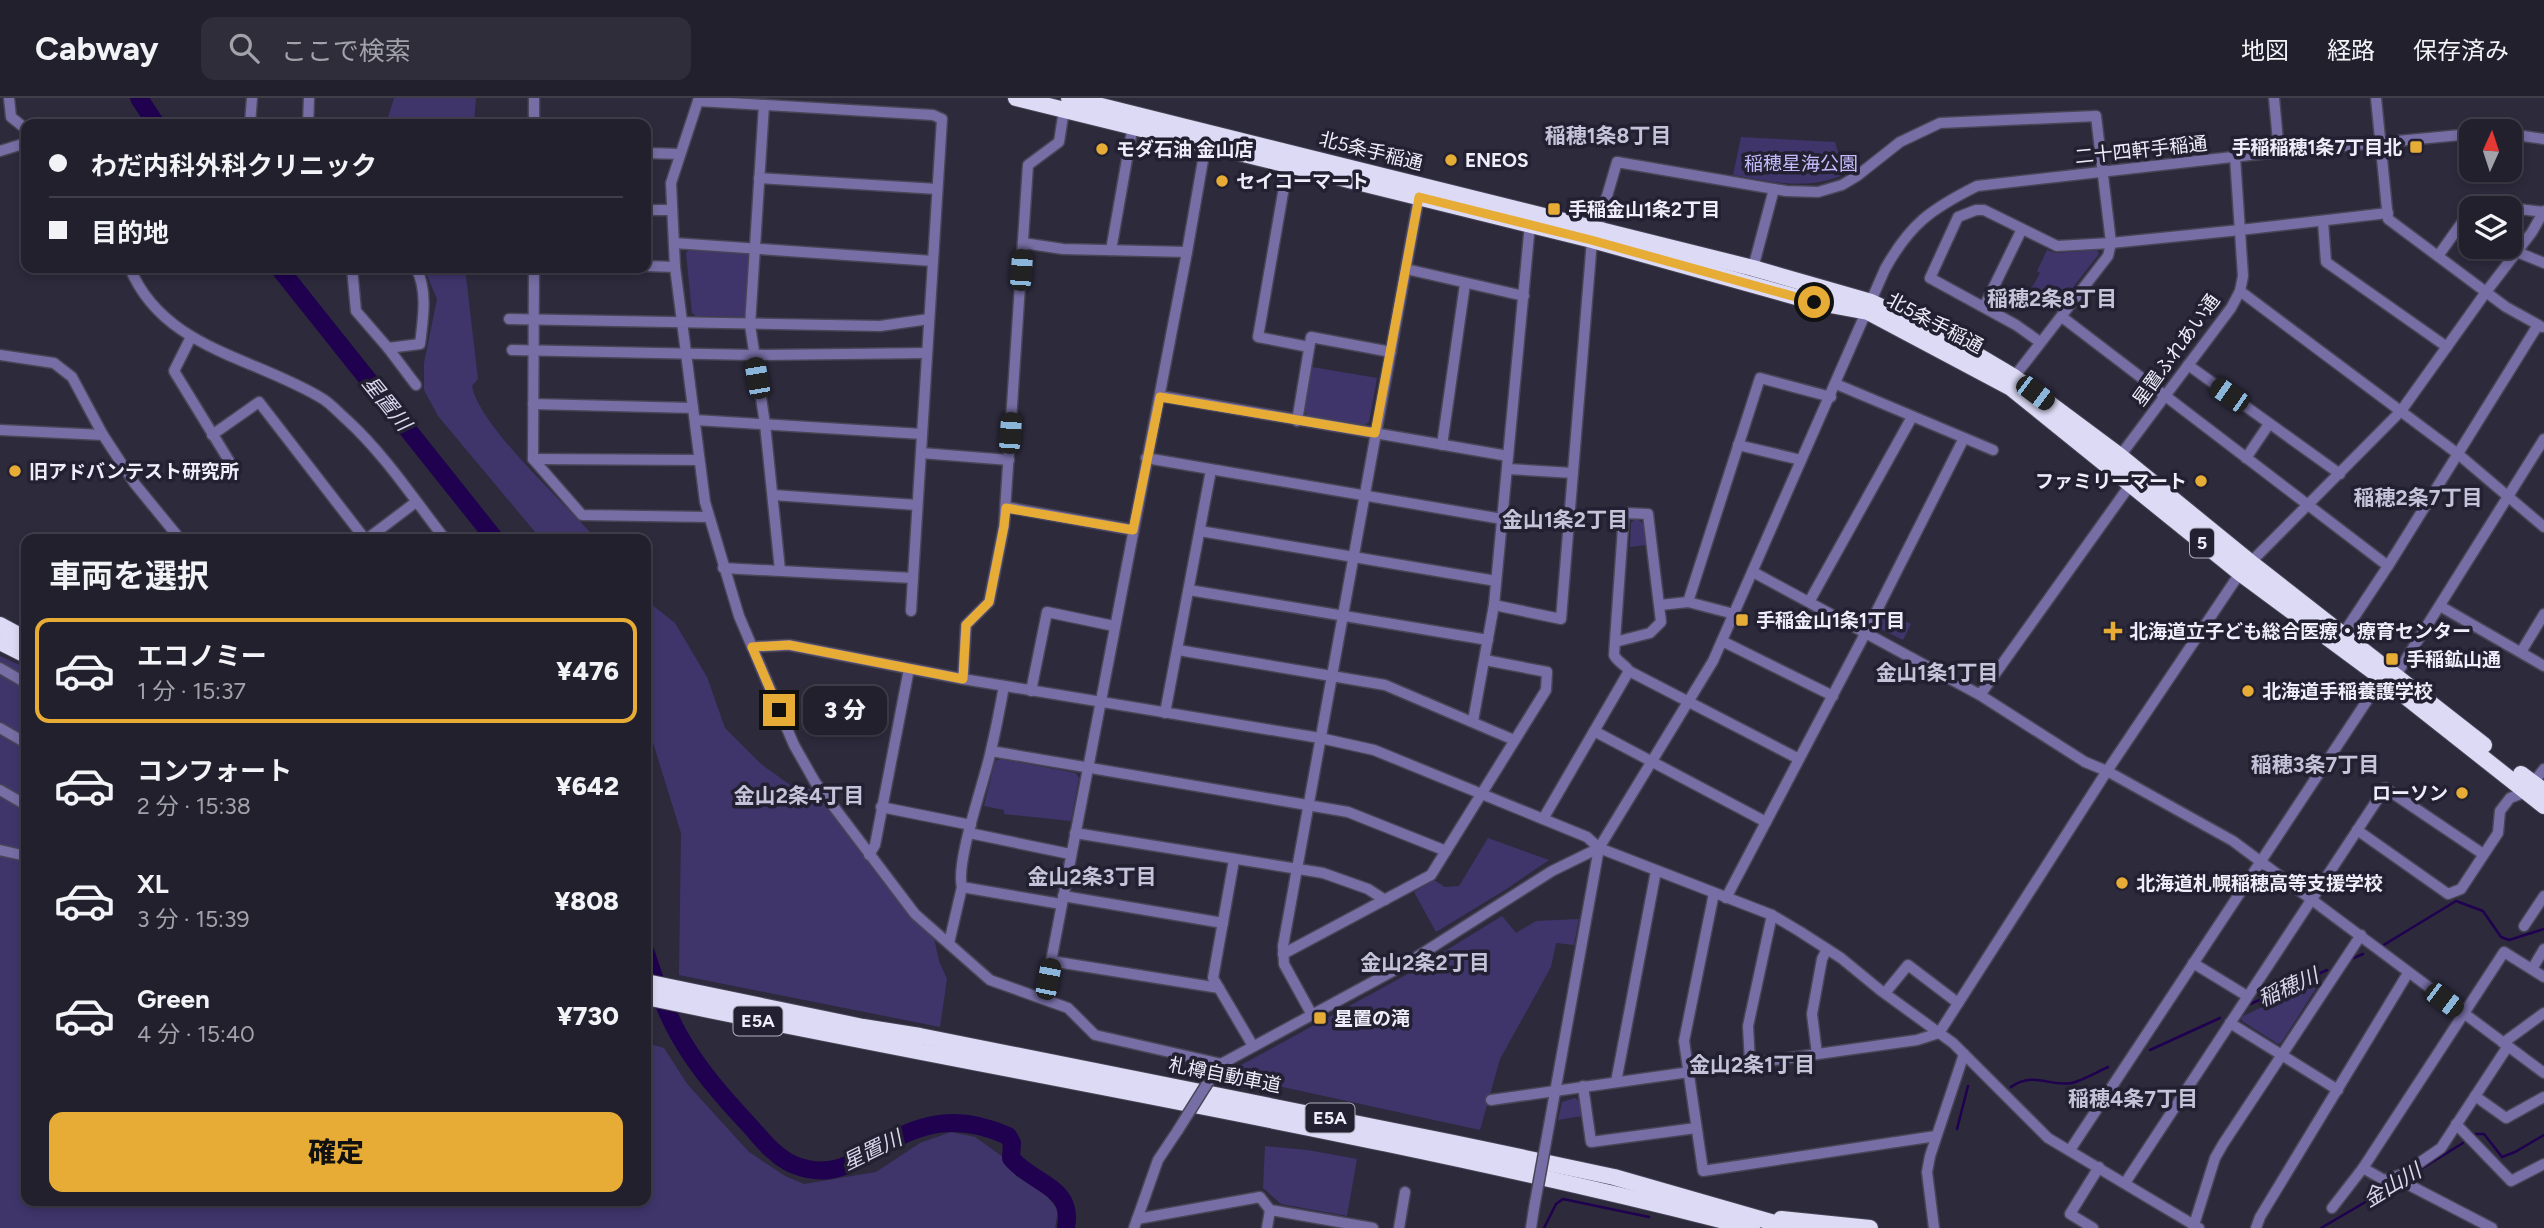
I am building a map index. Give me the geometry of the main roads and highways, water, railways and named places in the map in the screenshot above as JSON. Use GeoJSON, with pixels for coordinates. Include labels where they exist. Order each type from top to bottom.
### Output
{"type":"FeatureCollection","features":[{"type":"Feature","properties":{"kind":"highway","name":"北5条手稲通"},"geometry":{"type":"LineString","coordinates":[[1016,98],[1067,104],[1594,235],[1814,302],[1869,307],[2011,388],[2115,463],[2130,485],[2343,634],[2389,676]]}},
{"type":"Feature","properties":{"kind":"highway","name":"北5条手稲通"},"geometry":{"type":"LineString","coordinates":[[1067,104],[1133,125],[1530,224],[1753,268],[1869,307],[1950,339],[2014,377],[2115,463],[2245,567],[2535,789],[2544,806]]}},
{"type":"Feature","properties":{"kind":"highway"},"geometry":{"type":"LineString","coordinates":[[0,625],[21,636]]}},
{"type":"Feature","properties":{"kind":"highway"},"geometry":{"type":"LineString","coordinates":[[0,642],[21,652]]}},
{"type":"Feature","properties":{"kind":"highway","name":"札樽自動車道"},"geometry":{"type":"LineString","coordinates":[[651,983],[1614,1177],[1753,1223]]}},
{"type":"Feature","properties":{"kind":"highway","name":"札樽自動車道"},"geometry":{"type":"LineString","coordinates":[[651,999],[1446,1156],[1753,1223],[1792,1228]]}},
{"type":"Feature","properties":{"kind":"highway"},"geometry":{"type":"LineString","coordinates":[[1753,1223],[1870,1228]]}},
{"type":"Feature","properties":{"kind":"waterway","name":"星置川"},"geometry":{"type":"LineString","coordinates":[[139,98],[153,119]]}},
{"type":"Feature","properties":{"kind":"waterway","name":"星置川"},"geometry":{"type":"LineString","coordinates":[[283,273],[491,534]]}},
{"type":"Feature","properties":{"kind":"waterway","name":"稲穂川"},"geometry":{"type":"LineString","coordinates":[[2382,946],[2456,901],[2483,911],[2501,937],[2509,940],[2544,929]]}},
{"type":"Feature","properties":{"kind":"waterway","name":"稲穂川"},"geometry":{"type":"LineString","coordinates":[[2351,959],[2363,954]]}},
{"type":"Feature","properties":{"kind":"waterway","name":"星置川"},"geometry":{"type":"LineString","coordinates":[[651,968],[665,1006],[687,1049],[721,1094],[782,1158],[802,1168],[836,1169],[913,1131],[944,1123],[975,1125],[1008,1136],[1012,1143],[1011,1158],[1050,1187],[1064,1203],[1067,1214],[1066,1228]]}},
{"type":"Feature","properties":{"kind":"waterway","name":"稲穂川"},"geometry":{"type":"LineString","coordinates":[[2248,1005],[2327,970]]}},
{"type":"Feature","properties":{"kind":"waterway","name":"稲穂川"},"geometry":{"type":"LineString","coordinates":[[2150,1050],[2220,1018]]}},
{"type":"Feature","properties":{"kind":"waterway","name":"稲穂川"},"geometry":{"type":"LineString","coordinates":[[2011,1087],[2027,1080],[2072,1083],[2108,1067]]}},
{"type":"Feature","properties":{"kind":"waterway","name":"稲穂川"},"geometry":{"type":"LineString","coordinates":[[1957,1129],[1968,1086]]}},
{"type":"Feature","properties":{"kind":"waterway","name":"金山川"},"geometry":{"type":"LineString","coordinates":[[2476,1134],[2484,1134],[2502,1157],[2544,1135]]}},
{"type":"Feature","properties":{"kind":"waterway","name":"金山川"},"geometry":{"type":"LineString","coordinates":[[2408,1177],[2463,1143]]}},
{"type":"Feature","properties":{"kind":"waterway","name":"金山川"},"geometry":{"type":"LineString","coordinates":[[2321,1228],[2403,1180]]}},
{"type":"Feature","properties":{"kind":"waterway","name":"稲穂川"},"geometry":{"type":"LineString","coordinates":[[1544,1228],[1556,1204],[1563,1199],[1649,1217]]}},
{"type":"Feature","properties":{"kind":"place","name":"手稲稲穂1条7丁目北"},"geometry":{"type":"Point","coordinates":[2416,147]}},
{"type":"Feature","properties":{"kind":"place","name":"モダ石油 金山店"},"geometry":{"type":"Point","coordinates":[1102,149]}},
{"type":"Feature","properties":{"kind":"place","name":"ENEOS"},"geometry":{"type":"Point","coordinates":[1451,160]}},
{"type":"Feature","properties":{"kind":"place","name":"セイコーマート"},"geometry":{"type":"Point","coordinates":[1222,181]}},
{"type":"Feature","properties":{"kind":"place","name":"手稲金山1条2丁目"},"geometry":{"type":"Point","coordinates":[1554,209]}},
{"type":"Feature","properties":{"kind":"place","name":"旧アドバンテスト研究所"},"geometry":{"type":"Point","coordinates":[15,471]}},
{"type":"Feature","properties":{"kind":"place","name":"ファミリーマート"},"geometry":{"type":"Point","coordinates":[2201,481]}},
{"type":"Feature","properties":{"kind":"place","name":"手稲金山1条1丁目"},"geometry":{"type":"Point","coordinates":[1742,620]}},
{"type":"Feature","properties":{"kind":"place","name":"北海道立子ども総合医療・療育センター"},"geometry":{"type":"Point","coordinates":[2113,631]}},
{"type":"Feature","properties":{"kind":"place","name":"手稲鉱山通"},"geometry":{"type":"Point","coordinates":[2392,659]}},
{"type":"Feature","properties":{"kind":"place","name":"北海道手稲養護学校"},"geometry":{"type":"Point","coordinates":[2248,691]}},
{"type":"Feature","properties":{"kind":"place","name":"ローソン"},"geometry":{"type":"Point","coordinates":[2462,793]}},
{"type":"Feature","properties":{"kind":"place","name":"北海道札幌稲穂高等支援学校"},"geometry":{"type":"Point","coordinates":[2122,883]}},
{"type":"Feature","properties":{"kind":"place","name":"星置の滝"},"geometry":{"type":"Point","coordinates":[1320,1018]}},
{"type":"Feature","properties":{"kind":"district","name":"稲穂1条8丁目"},"geometry":{"type":"Point","coordinates":[1608,135]}},
{"type":"Feature","properties":{"kind":"district","name":"稲穂2条8丁目"},"geometry":{"type":"Point","coordinates":[2052,298]}},
{"type":"Feature","properties":{"kind":"district","name":"稲穂2条7丁目"},"geometry":{"type":"Point","coordinates":[2418,497]}},
{"type":"Feature","properties":{"kind":"district","name":"金山1条2丁目"},"geometry":{"type":"Point","coordinates":[1565,519]}},
{"type":"Feature","properties":{"kind":"district","name":"金山1条1丁目"},"geometry":{"type":"Point","coordinates":[1937,672]}},
{"type":"Feature","properties":{"kind":"district","name":"稲穂3条7丁目"},"geometry":{"type":"Point","coordinates":[2315,764]}},
{"type":"Feature","properties":{"kind":"district","name":"金山2条4丁目"},"geometry":{"type":"Point","coordinates":[799,795]}},
{"type":"Feature","properties":{"kind":"district","name":"金山2条3丁目"},"geometry":{"type":"Point","coordinates":[1092,876]}},
{"type":"Feature","properties":{"kind":"district","name":"金山2条2丁目"},"geometry":{"type":"Point","coordinates":[1425,962]}},
{"type":"Feature","properties":{"kind":"district","name":"金山2条1丁目"},"geometry":{"type":"Point","coordinates":[1752,1064]}},
{"type":"Feature","properties":{"kind":"district","name":"稲穂4条7丁目"},"geometry":{"type":"Point","coordinates":[2133,1098]}},
{"type":"Feature","properties":{"kind":"park label","name":"稲穂星海公園"},"geometry":{"type":"Point","coordinates":[1801,163]}}]}
